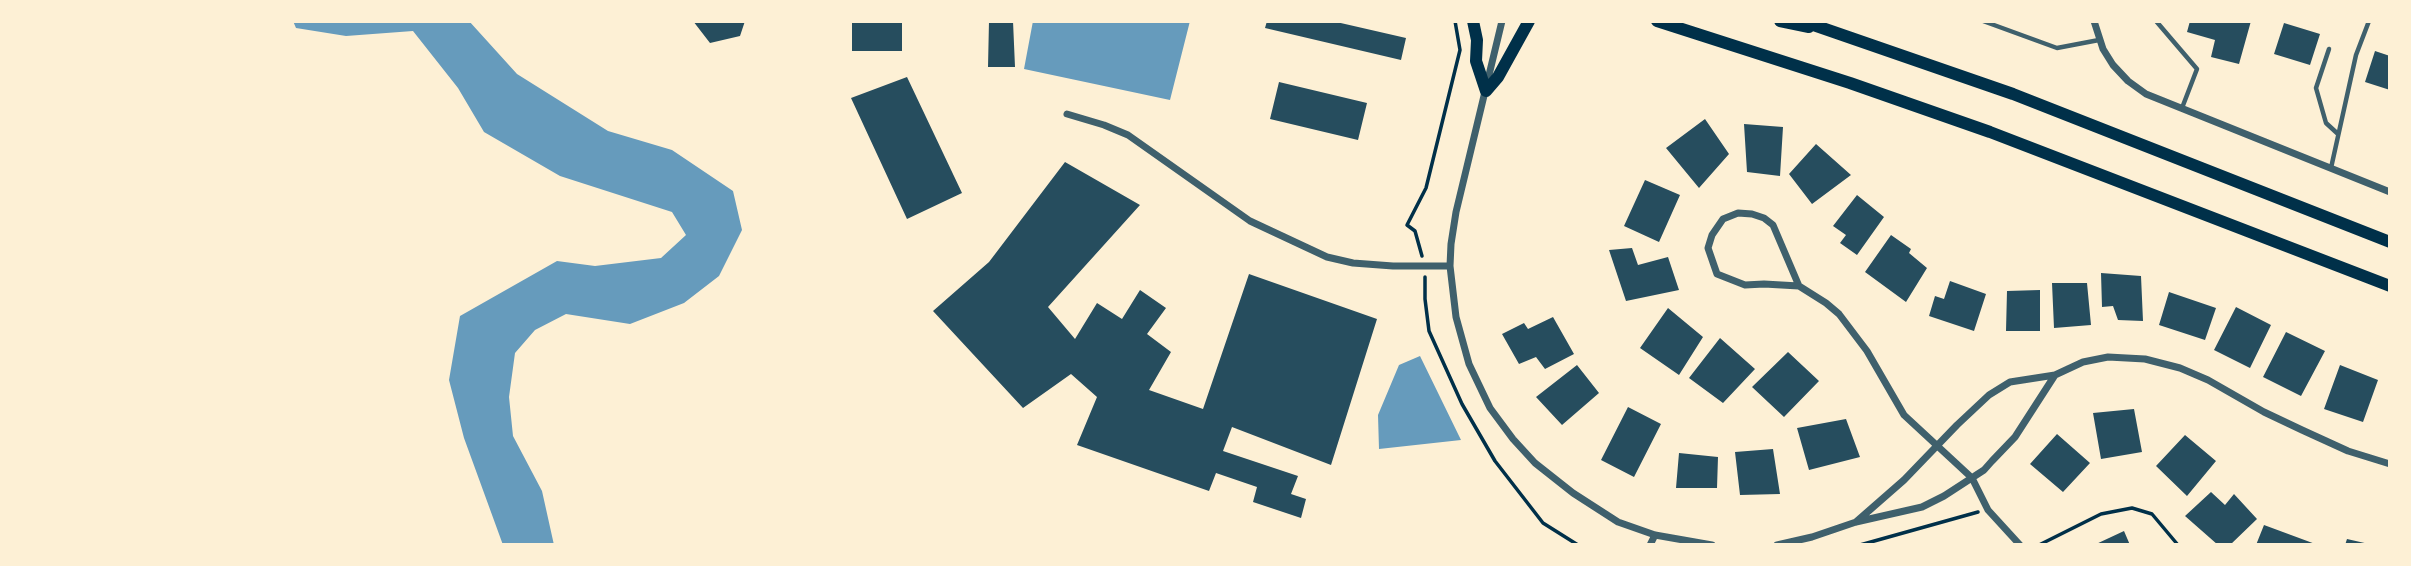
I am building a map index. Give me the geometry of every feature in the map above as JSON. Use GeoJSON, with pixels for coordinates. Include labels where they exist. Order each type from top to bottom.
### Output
{"type":"FeatureCollection","features":[{"type":"Feature","properties":{"kind":"main road"},"geometry":{"type":"LineString","coordinates":[[1473,21],[1477,40],[1476,61],[1486,91],[1498,78],[1529,21]]}},
{"type":"Feature","properties":{"kind":"main road"},"geometry":{"type":"LineString","coordinates":[[1657,21],[1850,83],[1978,128],[2390,286]]}},
{"type":"Feature","properties":{"kind":"main road"},"geometry":{"type":"LineString","coordinates":[[1780,21],[1844,34]]}},
{"type":"Feature","properties":{"kind":"main road"},"geometry":{"type":"LineString","coordinates":[[1802,21],[2060,112],[2390,242]]}},
{"type":"Feature","properties":{"kind":"street"},"geometry":{"type":"LineString","coordinates":[[1502,21],[1456,212],[1451,244],[1450,266],[1457,317],[1469,365],[1490,408],[1513,439],[1535,463],[1573,493],[1618,522],[1655,535],[1712,545]]}},
{"type":"Feature","properties":{"kind":"street"},"geometry":{"type":"LineString","coordinates":[[2094,21],[2099,40],[2113,65],[2128,81],[2146,94],[2390,192]]}},
{"type":"Feature","properties":{"kind":"street"},"geometry":{"type":"LineString","coordinates":[[1067,114],[1128,135],[1250,221],[1327,257],[1353,263],[1393,266],[1450,266]]}},
{"type":"Feature","properties":{"kind":"street"},"geometry":{"type":"LineString","coordinates":[[1799,286],[1773,225],[1763,218],[1738,213],[1723,219],[1707,248],[1717,274],[1745,285],[1799,286],[1839,314],[1867,351],[1904,415],[1972,478],[1988,510],[2020,545]]}},
{"type":"Feature","properties":{"kind":"street"},"geometry":{"type":"LineString","coordinates":[[1856,522],[1904,480],[1989,395],[2010,382],[2055,375],[2084,362],[2108,357],[2145,359],[2180,368],[2302,430],[2348,451],[2390,464]]}},
{"type":"Feature","properties":{"kind":"street"},"geometry":{"type":"LineString","coordinates":[[1777,545],[1812,537],[1856,522],[1922,507],[1944,496],[1984,470],[2015,436],[2055,375]]}},
{"type":"Feature","properties":{"kind":"street"},"geometry":{"type":"LineString","coordinates":[[1650,545],[1655,535]]}},
{"type":"Feature","properties":{"kind":"lane"},"geometry":{"type":"LineString","coordinates":[[1983,21],[2057,48],[2099,40]]}},
{"type":"Feature","properties":{"kind":"lane"},"geometry":{"type":"LineString","coordinates":[[2156,21],[2197,69],[2182,109]]}},
{"type":"Feature","properties":{"kind":"lane"},"geometry":{"type":"LineString","coordinates":[[2331,169],[2356,55],[2368,21]]}},
{"type":"Feature","properties":{"kind":"lane"},"geometry":{"type":"LineString","coordinates":[[2329,48],[2316,88],[2326,123],[2339,135]]}},
{"type":"Feature","properties":{"kind":"path"},"geometry":{"type":"LineString","coordinates":[[2039,545],[2101,514],[2132,508],[2152,514],[2178,545]]}},
{"type":"Feature","properties":{"kind":"path"},"geometry":{"type":"LineString","coordinates":[[1860,545],[1988,510]]}},
{"type":"Feature","properties":{"kind":"water"},"geometry":{"type":"Polygon","coordinates":[[[293,21],[469,21],[517,74],[608,131],[672,150],[733,191],[742,230],[719,276],[684,303],[630,324],[566,314],[535,330],[515,353],[509,397],[513,436],[542,491],[554,545],[503,545],[464,438],[449,380],[460,316],[557,261],[595,266],[661,258],[686,235],[672,212],[560,176],[484,132],[458,88],[413,31],[346,36],[296,28],[293,21]]]}},
{"type":"Feature","properties":{"kind":"water"},"geometry":{"type":"Polygon","coordinates":[[[1033,21],[1190,21],[1170,100],[1024,69],[1033,21]]]}},
{"type":"Feature","properties":{"kind":"water"},"geometry":{"type":"Polygon","coordinates":[[[1420,356],[1461,440],[1379,449],[1378,415],[1399,365],[1420,356]]]}},
{"type":"Feature","properties":{"kind":"building"},"geometry":{"type":"Polygon","coordinates":[[[693,21],[745,21],[740,36],[710,43],[693,21]]]}},
{"type":"Feature","properties":{"kind":"building"},"geometry":{"type":"Polygon","coordinates":[[[852,21],[902,21],[902,51],[852,51],[852,21]]]}},
{"type":"Feature","properties":{"kind":"building"},"geometry":{"type":"Polygon","coordinates":[[[989,21],[1013,21],[1015,67],[988,67],[989,21]]]}},
{"type":"Feature","properties":{"kind":"building"},"geometry":{"type":"Polygon","coordinates":[[[1267,21],[1332,21],[1406,38],[1401,60],[1265,28],[1267,21]]]}},
{"type":"Feature","properties":{"kind":"building"},"geometry":{"type":"Polygon","coordinates":[[[2190,21],[2251,21],[2239,64],[2211,57],[2215,40],[2187,32],[2190,21]]]}},
{"type":"Feature","properties":{"kind":"building"},"geometry":{"type":"Polygon","coordinates":[[[2284,23],[2320,34],[2310,65],[2274,54],[2284,23]]]}},
{"type":"Feature","properties":{"kind":"building"},"geometry":{"type":"Polygon","coordinates":[[[2375,51],[2390,56],[2390,90],[2365,82],[2375,51]]]}},
{"type":"Feature","properties":{"kind":"building"},"geometry":{"type":"Polygon","coordinates":[[[907,77],[962,193],[907,219],[851,98],[907,77]]]}},
{"type":"Feature","properties":{"kind":"building"},"geometry":{"type":"Polygon","coordinates":[[[1279,82],[1367,103],[1358,140],[1270,119],[1279,82]]]}},
{"type":"Feature","properties":{"kind":"building"},"geometry":{"type":"Polygon","coordinates":[[[1705,119],[1729,154],[1699,188],[1666,148],[1705,119]]]}},
{"type":"Feature","properties":{"kind":"building"},"geometry":{"type":"Polygon","coordinates":[[[1744,124],[1783,127],[1780,176],[1747,172],[1744,124]]]}},
{"type":"Feature","properties":{"kind":"building"},"geometry":{"type":"Polygon","coordinates":[[[1816,144],[1851,175],[1812,204],[1789,174],[1816,144]]]}},
{"type":"Feature","properties":{"kind":"building"},"geometry":{"type":"Polygon","coordinates":[[[1065,162],[1140,205],[1048,307],[1075,339],[1097,303],[1122,319],[1140,290],[1166,308],[1147,334],[1171,352],[1149,390],[1203,409],[1249,274],[1377,319],[1331,465],[1232,427],[1223,451],[1298,476],[1291,494],[1306,499],[1301,518],[1253,502],[1257,487],[1216,473],[1209,491],[1077,445],[1097,397],[1071,374],[1023,408],[933,311],[989,262],[1065,162]]]}},
{"type":"Feature","properties":{"kind":"building"},"geometry":{"type":"Polygon","coordinates":[[[1645,180],[1680,195],[1659,242],[1624,226],[1645,180]]]}},
{"type":"Feature","properties":{"kind":"building"},"geometry":{"type":"Polygon","coordinates":[[[1857,195],[1884,217],[1857,255],[1840,243],[1846,235],[1833,226],[1857,195]]]}},
{"type":"Feature","properties":{"kind":"building"},"geometry":{"type":"Polygon","coordinates":[[[1891,235],[1911,249],[1909,253],[1927,268],[1906,302],[1865,272],[1891,235]]]}},
{"type":"Feature","properties":{"kind":"building"},"geometry":{"type":"Polygon","coordinates":[[[1632,248],[1638,265],[1668,257],[1679,290],[1626,301],[1609,250],[1632,248]]]}},
{"type":"Feature","properties":{"kind":"building"},"geometry":{"type":"Polygon","coordinates":[[[2101,273],[2141,276],[2143,321],[2118,320],[2113,306],[2102,307],[2101,273]]]}},
{"type":"Feature","properties":{"kind":"building"},"geometry":{"type":"Polygon","coordinates":[[[1950,281],[1986,294],[1974,331],[1929,316],[1935,296],[1944,299],[1950,281]]]}},
{"type":"Feature","properties":{"kind":"building"},"geometry":{"type":"Polygon","coordinates":[[[2052,283],[2087,283],[2091,325],[2054,328],[2052,283]]]}},
{"type":"Feature","properties":{"kind":"building"},"geometry":{"type":"Polygon","coordinates":[[[2040,290],[2040,331],[2006,331],[2007,291],[2040,290]]]}},
{"type":"Feature","properties":{"kind":"building"},"geometry":{"type":"Polygon","coordinates":[[[2169,292],[2216,308],[2205,340],[2159,325],[2169,292]]]}},
{"type":"Feature","properties":{"kind":"building"},"geometry":{"type":"Polygon","coordinates":[[[2236,307],[2271,325],[2250,368],[2214,350],[2236,307]]]}},
{"type":"Feature","properties":{"kind":"building"},"geometry":{"type":"Polygon","coordinates":[[[1668,308],[1703,337],[1679,375],[1640,348],[1668,308]]]}},
{"type":"Feature","properties":{"kind":"building"},"geometry":{"type":"Polygon","coordinates":[[[1553,317],[1574,354],[1545,369],[1536,357],[1519,364],[1502,334],[1524,323],[1528,329],[1553,317]]]}},
{"type":"Feature","properties":{"kind":"building"},"geometry":{"type":"Polygon","coordinates":[[[2286,332],[2325,351],[2301,396],[2263,377],[2286,332]]]}},
{"type":"Feature","properties":{"kind":"building"},"geometry":{"type":"Polygon","coordinates":[[[1720,338],[1755,369],[1723,403],[1689,378],[1720,338]]]}},
{"type":"Feature","properties":{"kind":"building"},"geometry":{"type":"Polygon","coordinates":[[[1788,352],[1819,381],[1784,417],[1752,387],[1788,352]]]}},
{"type":"Feature","properties":{"kind":"building"},"geometry":{"type":"Polygon","coordinates":[[[1577,365],[1599,393],[1562,425],[1536,397],[1577,365]]]}},
{"type":"Feature","properties":{"kind":"building"},"geometry":{"type":"Polygon","coordinates":[[[2340,365],[2378,380],[2363,422],[2324,409],[2340,365]]]}},
{"type":"Feature","properties":{"kind":"building"},"geometry":{"type":"Polygon","coordinates":[[[1628,407],[1661,424],[1634,477],[1601,460],[1628,407]]]}},
{"type":"Feature","properties":{"kind":"building"},"geometry":{"type":"Polygon","coordinates":[[[2134,409],[2142,452],[2101,459],[2093,413],[2134,409]]]}},
{"type":"Feature","properties":{"kind":"building"},"geometry":{"type":"Polygon","coordinates":[[[1846,419],[1860,457],[1809,470],[1797,428],[1846,419]]]}},
{"type":"Feature","properties":{"kind":"building"},"geometry":{"type":"Polygon","coordinates":[[[2057,434],[2090,463],[2063,492],[2030,464],[2057,434]]]}},
{"type":"Feature","properties":{"kind":"building"},"geometry":{"type":"Polygon","coordinates":[[[2185,435],[2216,461],[2187,496],[2156,466],[2185,435]]]}},
{"type":"Feature","properties":{"kind":"building"},"geometry":{"type":"Polygon","coordinates":[[[1773,449],[1780,494],[1740,495],[1735,452],[1773,449]]]}},
{"type":"Feature","properties":{"kind":"building"},"geometry":{"type":"Polygon","coordinates":[[[1679,453],[1718,457],[1717,488],[1676,488],[1679,453]]]}},
{"type":"Feature","properties":{"kind":"building"},"geometry":{"type":"Polygon","coordinates":[[[2211,492],[2225,505],[2234,494],[2257,519],[2230,545],[2218,545],[2185,516],[2211,492]]]}},
{"type":"Feature","properties":{"kind":"building"},"geometry":{"type":"Polygon","coordinates":[[[2264,525],[2318,545],[2256,545],[2264,525]]]}},
{"type":"Feature","properties":{"kind":"building"},"geometry":{"type":"Polygon","coordinates":[[[2124,531],[2130,545],[2094,545],[2124,531]]]}},
{"type":"Feature","properties":{"kind":"building"},"geometry":{"type":"Polygon","coordinates":[[[2347,539],[2369,544],[2369,545],[2345,545],[2347,539]]]}}]}
